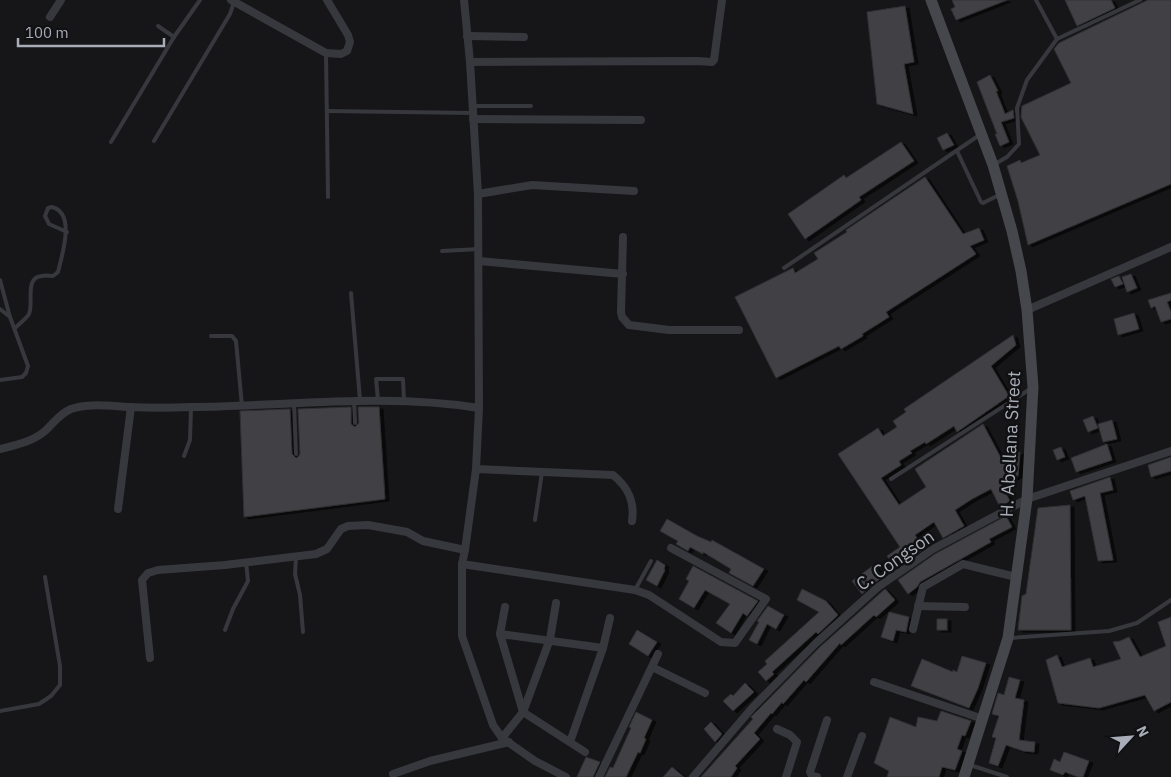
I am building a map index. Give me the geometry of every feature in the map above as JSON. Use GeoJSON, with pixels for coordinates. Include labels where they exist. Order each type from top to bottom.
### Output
{"type":"FeatureCollection","features":[{"type":"Feature","properties":{"kind":"main road","name":"H. Abellana Street"},"geometry":{"type":"LineString","coordinates":[[931,0],[982,134],[1002,193],[1021,271],[1027,310],[1033,387],[1027,499],[1008,638],[964,777]]}},
{"type":"Feature","properties":{"kind":"street"},"geometry":{"type":"LineString","coordinates":[[50,17],[62,0]]}},
{"type":"Feature","properties":{"kind":"street"},"geometry":{"type":"LineString","coordinates":[[232,1],[326,53],[341,54],[347,51],[350,42],[348,35],[326,0]]}},
{"type":"Feature","properties":{"kind":"street"},"geometry":{"type":"LineString","coordinates":[[464,0],[470,62],[478,194],[479,408],[476,469],[466,550],[462,564],[462,636],[493,725],[505,740],[535,760],[566,777]]}},
{"type":"Feature","properties":{"kind":"street"},"geometry":{"type":"LineString","coordinates":[[470,62],[712,62],[714,60],[722,0]]}},
{"type":"Feature","properties":{"kind":"street"},"geometry":{"type":"LineString","coordinates":[[467,36],[524,37]]}},
{"type":"Feature","properties":{"kind":"street"},"geometry":{"type":"LineString","coordinates":[[472,112],[641,120]]}},
{"type":"Feature","properties":{"kind":"street"},"geometry":{"type":"LineString","coordinates":[[478,194],[532,185],[634,191]]}},
{"type":"Feature","properties":{"kind":"street"},"geometry":{"type":"LineString","coordinates":[[623,238],[621,312],[629,325],[669,330],[739,330]]}},
{"type":"Feature","properties":{"kind":"street"},"geometry":{"type":"LineString","coordinates":[[1027,310],[1171,248]]}},
{"type":"Feature","properties":{"kind":"street"},"geometry":{"type":"LineString","coordinates":[[479,261],[622,274]]}},
{"type":"Feature","properties":{"kind":"street"},"geometry":{"type":"LineString","coordinates":[[0,448],[24,443],[37,437],[47,430],[56,419],[71,409],[89,406],[191,408],[378,400],[451,404],[479,408]]}},
{"type":"Feature","properties":{"kind":"street"},"geometry":{"type":"LineString","coordinates":[[118,509],[131,407]]}},
{"type":"Feature","properties":{"kind":"street","name":"C. Congson"},"geometry":{"type":"LineString","coordinates":[[693,777],[753,707],[816,643],[878,587],[933,549],[1027,499],[1171,452]]}},
{"type":"Feature","properties":{"kind":"street"},"geometry":{"type":"LineString","coordinates":[[476,469],[613,475],[621,482],[630,496],[634,507],[632,521]]}},
{"type":"Feature","properties":{"kind":"street"},"geometry":{"type":"LineString","coordinates":[[150,658],[142,580],[148,573],[158,570],[296,558],[316,554],[327,549],[341,529],[348,526],[368,525],[407,532],[423,541],[466,550]]}},
{"type":"Feature","properties":{"kind":"street"},"geometry":{"type":"LineString","coordinates":[[462,564],[635,590],[648,595],[721,642],[735,643],[766,600],[671,548]]}},
{"type":"Feature","properties":{"kind":"street"},"geometry":{"type":"LineString","coordinates":[[914,629],[923,587],[963,564],[1016,577]]}},
{"type":"Feature","properties":{"kind":"street"},"geometry":{"type":"LineString","coordinates":[[393,774],[430,761],[505,740],[524,712],[550,639],[556,603]]}},
{"type":"Feature","properties":{"kind":"street"},"geometry":{"type":"LineString","coordinates":[[918,606],[965,607]]}},
{"type":"Feature","properties":{"kind":"street"},"geometry":{"type":"LineString","coordinates":[[505,607],[500,634],[524,712],[585,752]]}},
{"type":"Feature","properties":{"kind":"street"},"geometry":{"type":"LineString","coordinates":[[570,742],[603,648],[610,618]]}},
{"type":"Feature","properties":{"kind":"street"},"geometry":{"type":"LineString","coordinates":[[500,634],[550,639],[603,648]]}},
{"type":"Feature","properties":{"kind":"street"},"geometry":{"type":"LineString","coordinates":[[599,777],[658,654]]}},
{"type":"Feature","properties":{"kind":"street"},"geometry":{"type":"LineString","coordinates":[[652,667],[705,692]]}},
{"type":"Feature","properties":{"kind":"street"},"geometry":{"type":"LineString","coordinates":[[874,682],[983,720]]}},
{"type":"Feature","properties":{"kind":"street"},"geometry":{"type":"LineString","coordinates":[[817,777],[812,776],[810,772],[828,720]]}},
{"type":"Feature","properties":{"kind":"street"},"geometry":{"type":"LineString","coordinates":[[776,729],[790,735],[797,742],[786,777]]}},
{"type":"Feature","properties":{"kind":"street"},"geometry":{"type":"LineString","coordinates":[[847,777],[862,736]]}},
{"type":"Feature","properties":{"kind":"lane"},"geometry":{"type":"LineString","coordinates":[[111,142],[174,37],[200,0]]}},
{"type":"Feature","properties":{"kind":"lane"},"geometry":{"type":"LineString","coordinates":[[1036,0],[1057,39]]}},
{"type":"Feature","properties":{"kind":"lane"},"geometry":{"type":"LineString","coordinates":[[993,165],[1007,157],[1019,144],[1017,108],[1026,80],[1057,39],[1140,0]]}},
{"type":"Feature","properties":{"kind":"lane"},"geometry":{"type":"LineString","coordinates":[[154,141],[230,14],[232,1]]}},
{"type":"Feature","properties":{"kind":"lane"},"geometry":{"type":"LineString","coordinates":[[158,26],[174,37]]}},
{"type":"Feature","properties":{"kind":"lane"},"geometry":{"type":"LineString","coordinates":[[326,53],[325,91],[328,197]]}},
{"type":"Feature","properties":{"kind":"lane"},"geometry":{"type":"LineString","coordinates":[[327,111],[472,112],[531,106]]}},
{"type":"Feature","properties":{"kind":"lane"},"geometry":{"type":"LineString","coordinates":[[784,268],[982,134]]}},
{"type":"Feature","properties":{"kind":"lane"},"geometry":{"type":"LineString","coordinates":[[956,151],[981,202],[983,203],[1002,193]]}},
{"type":"Feature","properties":{"kind":"lane"},"geometry":{"type":"LineString","coordinates":[[15,328],[28,315],[31,307],[31,286],[33,280],[40,276],[53,276],[58,272],[67,232],[59,210],[54,207],[48,208],[44,216],[47,222],[67,232]]}},
{"type":"Feature","properties":{"kind":"lane"},"geometry":{"type":"LineString","coordinates":[[442,251],[479,249]]}},
{"type":"Feature","properties":{"kind":"lane"},"geometry":{"type":"LineString","coordinates":[[0,280],[10,317],[28,366],[26,373],[22,377],[0,380]]}},
{"type":"Feature","properties":{"kind":"lane"},"geometry":{"type":"LineString","coordinates":[[351,293],[357,400],[355,423]]}},
{"type":"Feature","properties":{"kind":"lane"},"geometry":{"type":"LineString","coordinates":[[0,310],[10,317]]}},
{"type":"Feature","properties":{"kind":"lane"},"geometry":{"type":"LineString","coordinates":[[211,336],[232,336],[236,341],[242,406]]}},
{"type":"Feature","properties":{"kind":"lane"},"geometry":{"type":"LineString","coordinates":[[378,400],[376,379],[403,379],[404,401]]}},
{"type":"Feature","properties":{"kind":"lane"},"geometry":{"type":"LineString","coordinates":[[891,479],[1033,387]]}},
{"type":"Feature","properties":{"kind":"lane"},"geometry":{"type":"LineString","coordinates":[[294,404],[296,454]]}},
{"type":"Feature","properties":{"kind":"lane"},"geometry":{"type":"LineString","coordinates":[[184,456],[190,440],[191,408]]}},
{"type":"Feature","properties":{"kind":"lane"},"geometry":{"type":"LineString","coordinates":[[536,520],[542,472]]}},
{"type":"Feature","properties":{"kind":"lane"},"geometry":{"type":"LineString","coordinates":[[296,558],[296,574],[303,632]]}},
{"type":"Feature","properties":{"kind":"lane"},"geometry":{"type":"LineString","coordinates":[[635,590],[651,561]]}},
{"type":"Feature","properties":{"kind":"lane"},"geometry":{"type":"LineString","coordinates":[[225,630],[233,609],[248,581],[246,562]]}},
{"type":"Feature","properties":{"kind":"lane"},"geometry":{"type":"LineString","coordinates":[[0,711],[39,704],[51,696],[60,685],[60,666],[45,577]]}},
{"type":"Feature","properties":{"kind":"lane"},"geometry":{"type":"LineString","coordinates":[[1008,638],[1109,632],[1137,623],[1171,600]]}},
{"type":"Feature","properties":{"kind":"lane"},"geometry":{"type":"LineString","coordinates":[[968,764],[1007,777]]}},
{"type":"Feature","properties":{"kind":"building"},"geometry":{"type":"Polygon","coordinates":[[[952,0],[1007,0],[956,20],[951,9],[955,7],[952,0]]]}},
{"type":"Feature","properties":{"kind":"building"},"geometry":{"type":"Polygon","coordinates":[[[1065,0],[1111,0],[1115,8],[1077,26],[1065,0]]]}},
{"type":"Feature","properties":{"kind":"building"},"geometry":{"type":"Polygon","coordinates":[[[1148,0],[1171,0],[1171,184],[1028,245],[1018,201],[1007,166],[1020,160],[1021,163],[1040,155],[1021,117],[1022,106],[1071,83],[1054,49],[1059,43],[1148,0]]]}},
{"type":"Feature","properties":{"kind":"building"},"geometry":{"type":"Polygon","coordinates":[[[905,6],[914,62],[904,64],[913,114],[877,104],[867,12],[905,6]]]}},
{"type":"Feature","properties":{"kind":"building"},"geometry":{"type":"Polygon","coordinates":[[[990,75],[998,91],[996,91],[1005,114],[1013,110],[1014,118],[1001,122],[1009,142],[1000,146],[977,82],[990,75]]]}},
{"type":"Feature","properties":{"kind":"building"},"geometry":{"type":"Polygon","coordinates":[[[947,133],[954,145],[943,150],[937,138],[947,133]]]}},
{"type":"Feature","properties":{"kind":"building"},"geometry":{"type":"Polygon","coordinates":[[[901,142],[914,161],[859,197],[861,200],[805,239],[788,214],[844,175],[846,178],[901,142]]]}},
{"type":"Feature","properties":{"kind":"building"},"geometry":{"type":"Polygon","coordinates":[[[925,177],[963,234],[979,228],[984,240],[970,246],[976,254],[886,312],[889,317],[862,334],[863,336],[841,349],[839,346],[776,378],[735,297],[793,268],[795,273],[818,259],[814,253],[925,177]]]}},
{"type":"Feature","properties":{"kind":"building"},"geometry":{"type":"Polygon","coordinates":[[[1131,274],[1137,288],[1127,292],[1122,277],[1131,274]]]}},
{"type":"Feature","properties":{"kind":"building"},"geometry":{"type":"Polygon","coordinates":[[[1119,276],[1123,284],[1115,287],[1111,279],[1119,276]]]}},
{"type":"Feature","properties":{"kind":"building"},"geometry":{"type":"Polygon","coordinates":[[[1171,293],[1171,300],[1167,302],[1171,312],[1171,319],[1161,322],[1155,306],[1151,308],[1148,300],[1171,293]]]}},
{"type":"Feature","properties":{"kind":"building"},"geometry":{"type":"Polygon","coordinates":[[[1134,313],[1139,329],[1118,335],[1114,319],[1134,313]]]}},
{"type":"Feature","properties":{"kind":"building"},"geometry":{"type":"Polygon","coordinates":[[[1013,335],[1016,345],[991,366],[1009,396],[957,432],[954,426],[926,444],[925,442],[910,451],[912,453],[899,461],[901,465],[881,478],[899,505],[926,487],[915,469],[983,424],[1002,460],[1020,452],[1018,476],[1001,484],[1010,501],[1000,507],[991,489],[972,499],[955,510],[964,526],[943,538],[934,522],[915,535],[924,549],[896,568],[887,556],[900,547],[838,454],[878,428],[883,436],[897,427],[893,421],[906,412],[904,409],[1013,335]]]}},
{"type":"Feature","properties":{"kind":"building"},"geometry":{"type":"Polygon","coordinates":[[[351,407],[351,424],[355,427],[359,423],[358,407],[379,407],[385,499],[244,517],[240,411],[290,409],[292,454],[296,458],[300,454],[298,409],[351,407]]]}},
{"type":"Feature","properties":{"kind":"building"},"geometry":{"type":"Polygon","coordinates":[[[1093,416],[1098,428],[1088,432],[1083,420],[1093,416]]]}},
{"type":"Feature","properties":{"kind":"building"},"geometry":{"type":"Polygon","coordinates":[[[1112,420],[1117,439],[1103,442],[1098,424],[1112,420]]]}},
{"type":"Feature","properties":{"kind":"building"},"geometry":{"type":"Polygon","coordinates":[[[1107,444],[1112,460],[1076,472],[1071,458],[1107,444]]]}},
{"type":"Feature","properties":{"kind":"building"},"geometry":{"type":"Polygon","coordinates":[[[1061,447],[1065,457],[1057,460],[1053,450],[1061,447]]]}},
{"type":"Feature","properties":{"kind":"building"},"geometry":{"type":"Polygon","coordinates":[[[1171,457],[1171,471],[1151,477],[1148,465],[1171,457]]]}},
{"type":"Feature","properties":{"kind":"building"},"geometry":{"type":"Polygon","coordinates":[[[1110,477],[1113,490],[1100,493],[1113,560],[1098,561],[1085,496],[1073,500],[1070,491],[1110,477]]]}},
{"type":"Feature","properties":{"kind":"building"},"geometry":{"type":"Polygon","coordinates":[[[1070,505],[1071,630],[1018,630],[1022,596],[1026,594],[1038,508],[1070,505]]]}},
{"type":"Feature","properties":{"kind":"building"},"geometry":{"type":"Polygon","coordinates":[[[1006,516],[1012,527],[989,539],[991,542],[920,582],[908,594],[898,580],[935,554],[1006,516]]]}},
{"type":"Feature","properties":{"kind":"building"},"geometry":{"type":"Polygon","coordinates":[[[667,519],[697,536],[711,542],[712,540],[764,569],[753,586],[729,573],[731,569],[703,552],[703,554],[690,547],[688,551],[676,544],[678,541],[660,531],[667,519]]]}},
{"type":"Feature","properties":{"kind":"building"},"geometry":{"type":"Polygon","coordinates":[[[657,560],[665,565],[665,570],[657,586],[646,580],[657,560]]]}},
{"type":"Feature","properties":{"kind":"building"},"geometry":{"type":"Polygon","coordinates":[[[874,565],[882,577],[862,594],[852,581],[874,565]]]}},
{"type":"Feature","properties":{"kind":"building"},"geometry":{"type":"Polygon","coordinates":[[[693,566],[758,601],[747,616],[743,613],[731,633],[716,623],[730,604],[705,590],[694,608],[679,599],[689,581],[686,579],[693,566]]]}},
{"type":"Feature","properties":{"kind":"building"},"geometry":{"type":"Polygon","coordinates":[[[802,589],[826,601],[838,615],[818,634],[816,632],[772,672],[774,674],[766,681],[758,672],[767,664],[765,661],[819,612],[797,600],[802,589]]]}},
{"type":"Feature","properties":{"kind":"building"},"geometry":{"type":"Polygon","coordinates":[[[885,589],[895,600],[876,617],[874,615],[841,645],[840,643],[806,682],[804,680],[783,704],[782,702],[771,713],[754,733],[760,739],[735,766],[737,768],[731,777],[701,777],[753,719],[751,717],[820,647],[885,589]]]}},
{"type":"Feature","properties":{"kind":"building"},"geometry":{"type":"Polygon","coordinates":[[[768,606],[784,615],[776,629],[767,624],[757,644],[749,640],[759,622],[757,621],[768,606]]]}},
{"type":"Feature","properties":{"kind":"building"},"geometry":{"type":"Polygon","coordinates":[[[889,612],[909,617],[906,632],[896,630],[893,641],[881,637],[889,612]]]}},
{"type":"Feature","properties":{"kind":"building"},"geometry":{"type":"Polygon","coordinates":[[[1171,617],[1171,702],[1154,711],[1145,695],[1099,708],[1058,703],[1046,660],[1057,655],[1062,667],[1090,658],[1093,667],[1121,659],[1113,642],[1129,637],[1140,657],[1166,646],[1158,622],[1171,617]]]}},
{"type":"Feature","properties":{"kind":"building"},"geometry":{"type":"Polygon","coordinates":[[[937,619],[947,619],[947,630],[937,630],[937,619]]]}},
{"type":"Feature","properties":{"kind":"building"},"geometry":{"type":"Polygon","coordinates":[[[637,630],[657,642],[648,656],[629,644],[637,630]]]}},
{"type":"Feature","properties":{"kind":"building"},"geometry":{"type":"Polygon","coordinates":[[[962,656],[986,663],[969,708],[911,686],[922,659],[957,672],[962,656]]]}},
{"type":"Feature","properties":{"kind":"building"},"geometry":{"type":"Polygon","coordinates":[[[1009,677],[1020,680],[1015,698],[1024,700],[1019,740],[1035,742],[1034,752],[1023,751],[1006,745],[998,766],[989,763],[996,738],[992,737],[999,716],[992,714],[998,693],[1004,695],[1009,677]]]}},
{"type":"Feature","properties":{"kind":"building"},"geometry":{"type":"Polygon","coordinates":[[[745,683],[754,692],[733,711],[723,701],[731,694],[733,696],[745,683]]]}},
{"type":"Feature","properties":{"kind":"building"},"geometry":{"type":"Polygon","coordinates":[[[941,711],[971,721],[965,736],[962,735],[957,749],[962,751],[955,770],[942,767],[939,777],[887,777],[889,771],[874,763],[890,717],[916,727],[918,717],[937,721],[941,711]]]}},
{"type":"Feature","properties":{"kind":"building"},"geometry":{"type":"Polygon","coordinates":[[[636,712],[652,720],[640,753],[638,752],[626,777],[605,777],[610,767],[613,768],[636,712]]]}},
{"type":"Feature","properties":{"kind":"building"},"geometry":{"type":"Polygon","coordinates":[[[711,722],[722,734],[715,742],[704,729],[711,722]]]}},
{"type":"Feature","properties":{"kind":"building"},"geometry":{"type":"Polygon","coordinates":[[[1064,752],[1089,761],[1083,777],[1065,772],[1063,775],[1050,770],[1054,759],[1060,762],[1064,752]]]}},
{"type":"Feature","properties":{"kind":"building"},"geometry":{"type":"Polygon","coordinates":[[[586,757],[600,762],[593,777],[577,777],[586,757]]]}},
{"type":"Feature","properties":{"kind":"building"},"geometry":{"type":"Polygon","coordinates":[[[672,767],[684,777],[663,777],[672,767]]]}}]}
